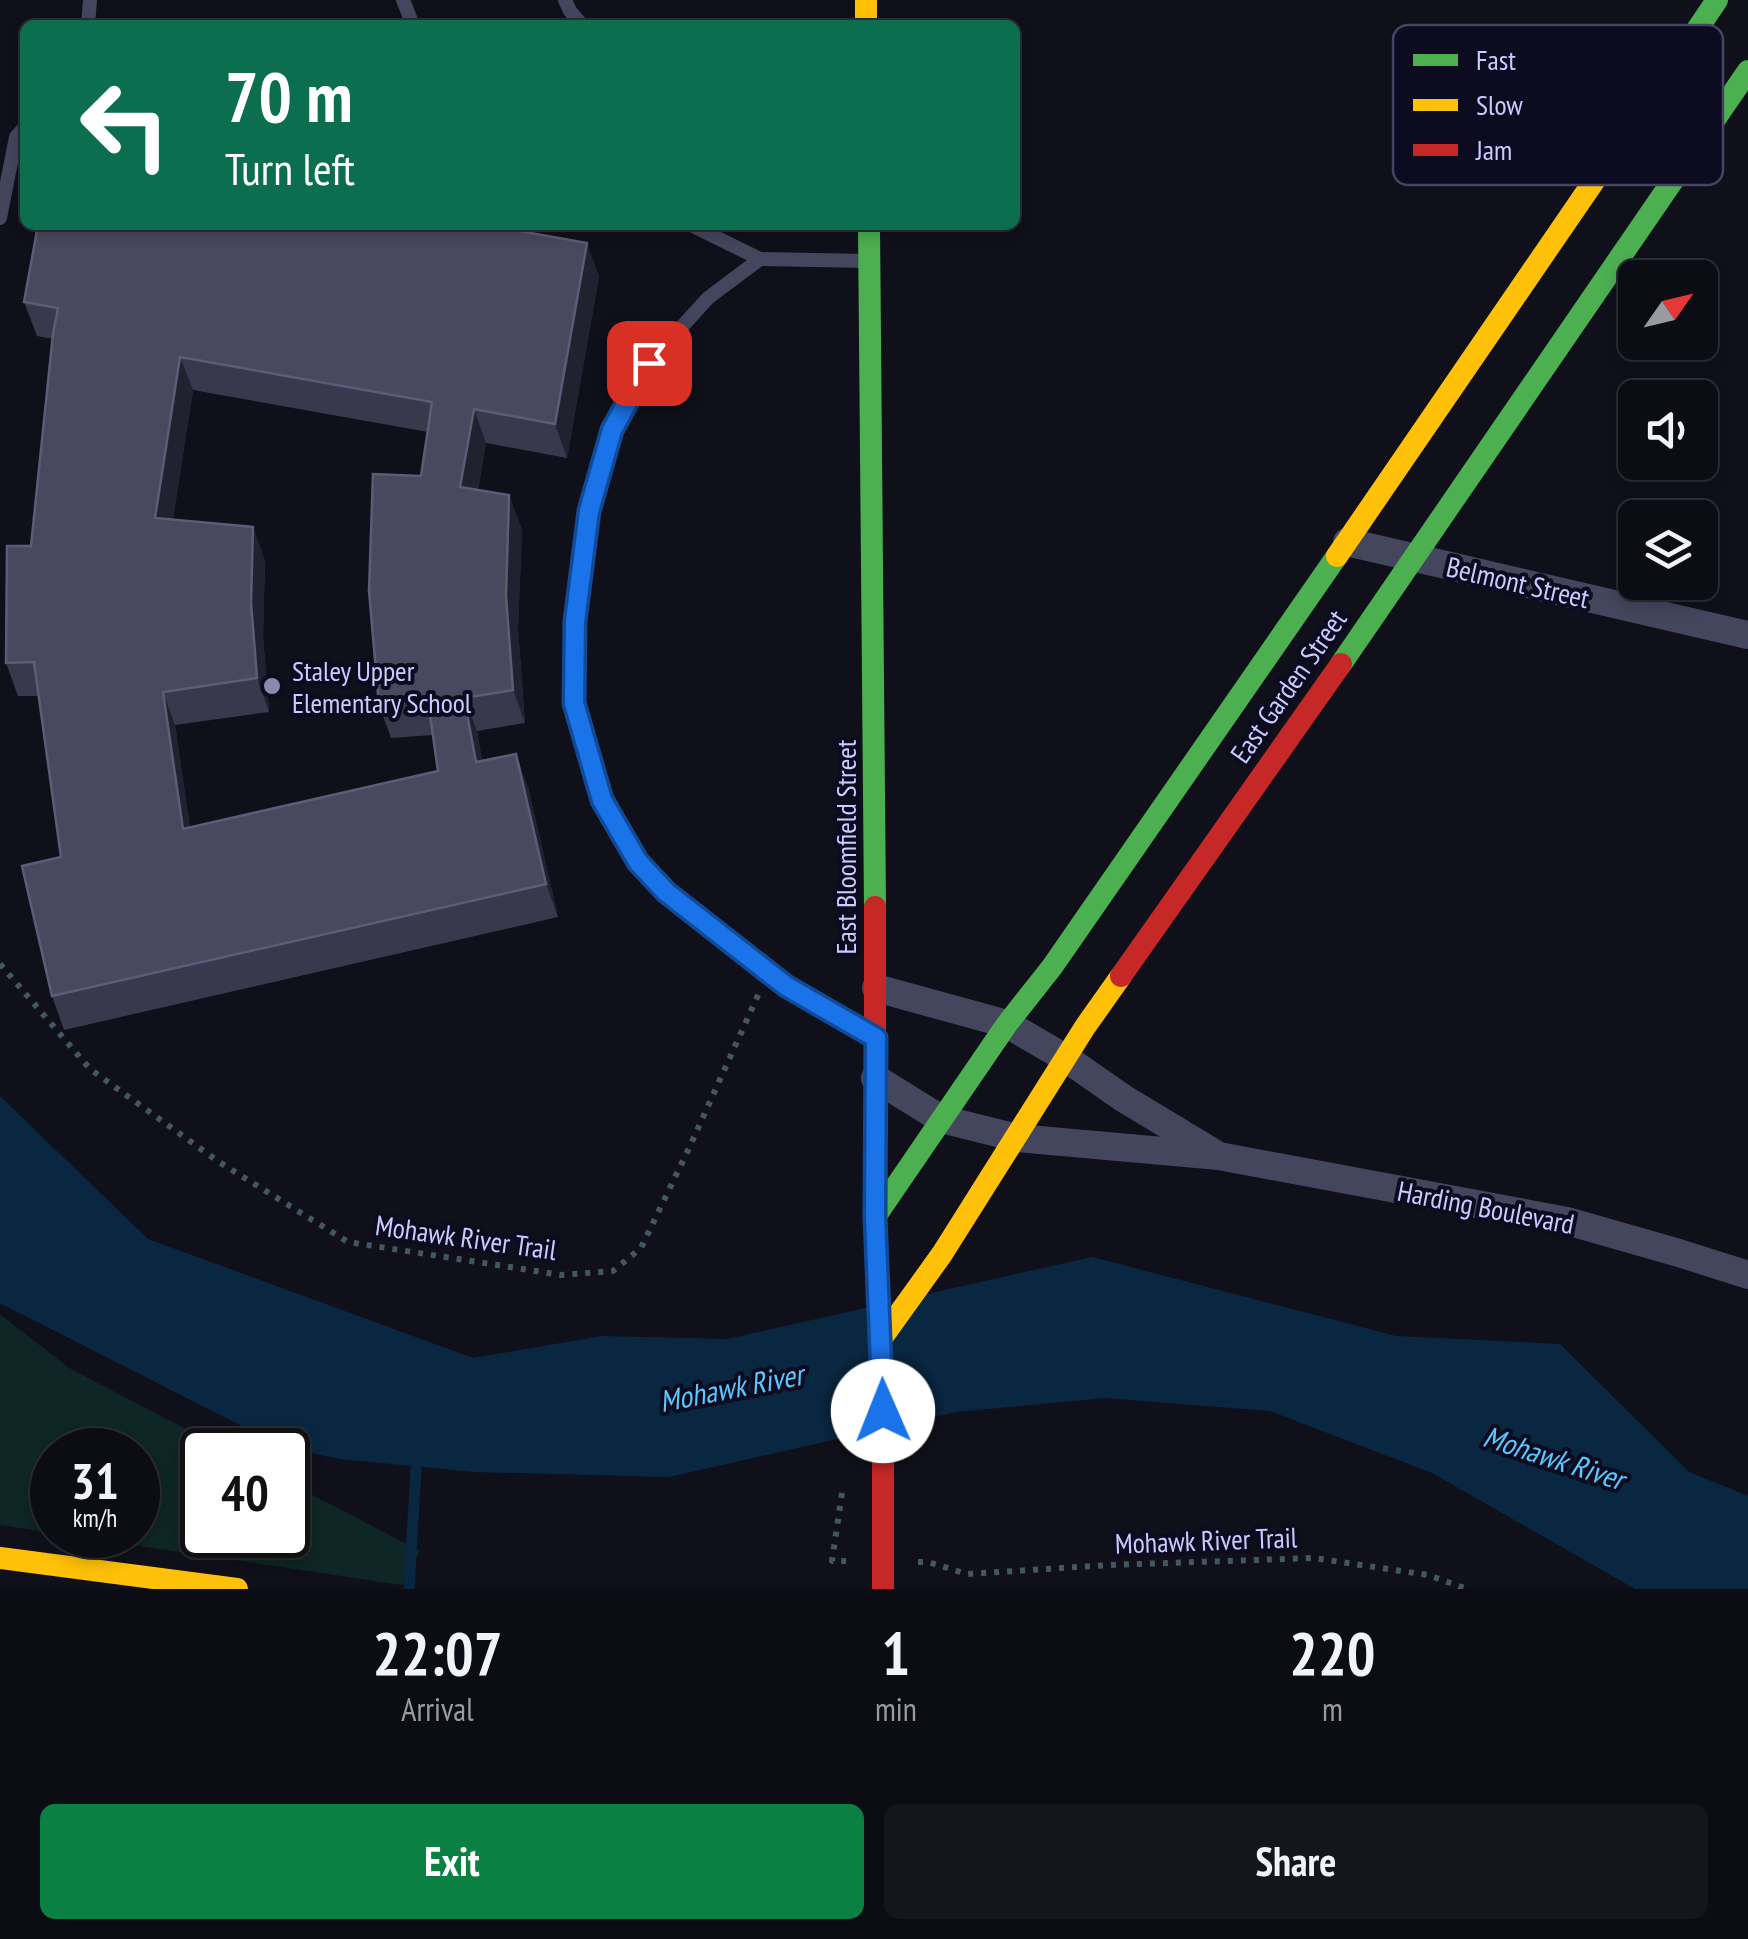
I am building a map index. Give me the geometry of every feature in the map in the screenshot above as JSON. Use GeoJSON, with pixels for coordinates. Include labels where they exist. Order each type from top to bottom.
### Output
{"type":"FeatureCollection","features":[{"type":"Feature","properties":{"kind":"street","name":"East Garden Street"},"geometry":{"type":"LineString","coordinates":[[1699,25],[1716,0]]}},
{"type":"Feature","properties":{"kind":"street","name":"East Garden Street"},"geometry":{"type":"LineString","coordinates":[[1723,108],[1748,71]]}},
{"type":"Feature","properties":{"kind":"street","name":"East Garden Street"},"geometry":{"type":"LineString","coordinates":[[875,1217],[1007,1024],[1063,951],[1590,185]]}},
{"type":"Feature","properties":{"kind":"street","name":"East Garden Street"},"geometry":{"type":"LineString","coordinates":[[881,1339],[942,1254],[1085,1027],[1415,558],[1670,185]]}},
{"type":"Feature","properties":{"kind":"street","name":"East Bloomfield Street"},"geometry":{"type":"LineString","coordinates":[[869,230],[875,1217],[881,1339],[883,1589]]}},
{"type":"Feature","properties":{"kind":"street","name":"Belmont Street"},"geometry":{"type":"LineString","coordinates":[[1346,542],[1748,635]]}},
{"type":"Feature","properties":{"kind":"street","name":"Harding Boulevard"},"geometry":{"type":"LineString","coordinates":[[876,988],[1007,1024],[1220,1156]]}},
{"type":"Feature","properties":{"kind":"street","name":"Harding Boulevard"},"geometry":{"type":"LineString","coordinates":[[876,1078],[942,1119],[1017,1138],[1220,1156],[1567,1220],[1748,1275]]}},
{"type":"Feature","properties":{"kind":"street"},"geometry":{"type":"LineString","coordinates":[[0,1558],[237,1589]]}},
{"type":"Feature","properties":{"kind":"lane"},"geometry":{"type":"LineString","coordinates":[[0,218],[20,132]]}},
{"type":"Feature","properties":{"kind":"lane"},"geometry":{"type":"LineString","coordinates":[[701,230],[760,259],[870,261]]}},
{"type":"Feature","properties":{"kind":"lane"},"geometry":{"type":"LineString","coordinates":[[760,259],[708,298],[649,363],[612,430],[589,511],[575,621],[574,703],[602,800],[638,862],[666,892],[786,986],[876,1038]]}},
{"type":"Feature","properties":{"kind":"path","name":"Mohawk River Trail"},"geometry":{"type":"LineString","coordinates":[[0,964],[90,1069],[219,1162],[348,1242],[561,1276],[613,1271],[641,1248],[768,972]]}},
{"type":"Feature","properties":{"kind":"path","name":"Mohawk River Trail"},"geometry":{"type":"LineString","coordinates":[[842,1494],[832,1561],[928,1562],[967,1574],[1314,1558],[1428,1575],[1466,1589]]}},
{"type":"Feature","properties":{"kind":"green space"},"geometry":{"type":"Polygon","coordinates":[[[0,1314],[69,1368],[184,1428],[180,1428],[180,1552],[160,1549],[160,1428],[30,1428],[30,1530],[0,1525],[0,1314]]]}},
{"type":"Feature","properties":{"kind":"green space"},"geometry":{"type":"Polygon","coordinates":[[[310,1494],[420,1551],[402,1585],[220,1558],[310,1558],[310,1494]]]}},
{"type":"Feature","properties":{"kind":"water","name":"Mohawk River"},"geometry":{"type":"Polygon","coordinates":[[[0,1096],[148,1239],[473,1358],[602,1336],[727,1339],[1092,1257],[1396,1336],[1560,1344],[1689,1472],[1748,1496],[1748,1589],[1635,1589],[1432,1473],[1270,1411],[1105,1398],[956,1412],[669,1477],[475,1472],[340,1459],[310,1453],[310,1428],[246,1428],[0,1303],[0,1096]]]}},
{"type":"Feature","properties":{"kind":"building"},"geometry":{"type":"Polygon","coordinates":[[[37,230],[514,230],[587,243],[555,424],[474,409],[460,487],[509,495],[506,596],[513,690],[464,698],[476,762],[516,754],[546,884],[52,996],[22,866],[61,857],[34,662],[6,663],[7,546],[31,546],[58,308],[24,302],[37,230]],[[180,357],[155,518],[253,527],[251,603],[257,678],[163,692],[183,829],[438,771],[428,701],[379,705],[369,591],[373,474],[421,476],[432,402],[180,357]]]}},
{"type":"Feature","properties":{"kind":"waterway"},"geometry":{"type":"LineString","coordinates":[[409,1589],[417,1453]]}},
{"type":"Feature","properties":{"kind":"traffic: fast"},"geometry":{"type":"LineString","coordinates":[[1700,25],[1717,0]]}},
{"type":"Feature","properties":{"kind":"traffic: fast"},"geometry":{"type":"LineString","coordinates":[[1723,107],[1748,71]]}},
{"type":"Feature","properties":{"kind":"traffic: fast"},"geometry":{"type":"LineString","coordinates":[[1341,664],[1670,185]]}},
{"type":"Feature","properties":{"kind":"traffic: fast"},"geometry":{"type":"LineString","coordinates":[[869,230],[875,907]]}},
{"type":"Feature","properties":{"kind":"traffic: fast"},"geometry":{"type":"LineString","coordinates":[[875,1217],[1337,556]]}},
{"type":"Feature","properties":{"kind":"traffic: slow"},"geometry":{"type":"LineString","coordinates":[[866,0],[866,20]]}},
{"type":"Feature","properties":{"kind":"traffic: slow"},"geometry":{"type":"LineString","coordinates":[[1337,556],[1591,185]]}},
{"type":"Feature","properties":{"kind":"traffic: slow"},"geometry":{"type":"LineString","coordinates":[[881,1339],[942,1254],[1121,976]]}},
{"type":"Feature","properties":{"kind":"traffic: slow"},"geometry":{"type":"LineString","coordinates":[[0,1558],[237,1589]]}},
{"type":"Feature","properties":{"kind":"traffic: jam"},"geometry":{"type":"LineString","coordinates":[[1121,976],[1341,664]]}},
{"type":"Feature","properties":{"kind":"traffic: jam"},"geometry":{"type":"LineString","coordinates":[[875,907],[875,1217],[883,1411],[883,1589]]}},
{"type":"Feature","properties":{"kind":"place","name":"Staley Upper Elementary School"},"geometry":{"type":"Point","coordinates":[272,686]}},
{"type":"Feature","properties":{"kind":"route"},"geometry":{"type":"LineString","coordinates":[[649,363],[612,430],[589,511],[575,621],[574,703],[602,800],[638,862],[666,892],[786,986],[876,1038],[875,1217],[883,1411]]}}]}
